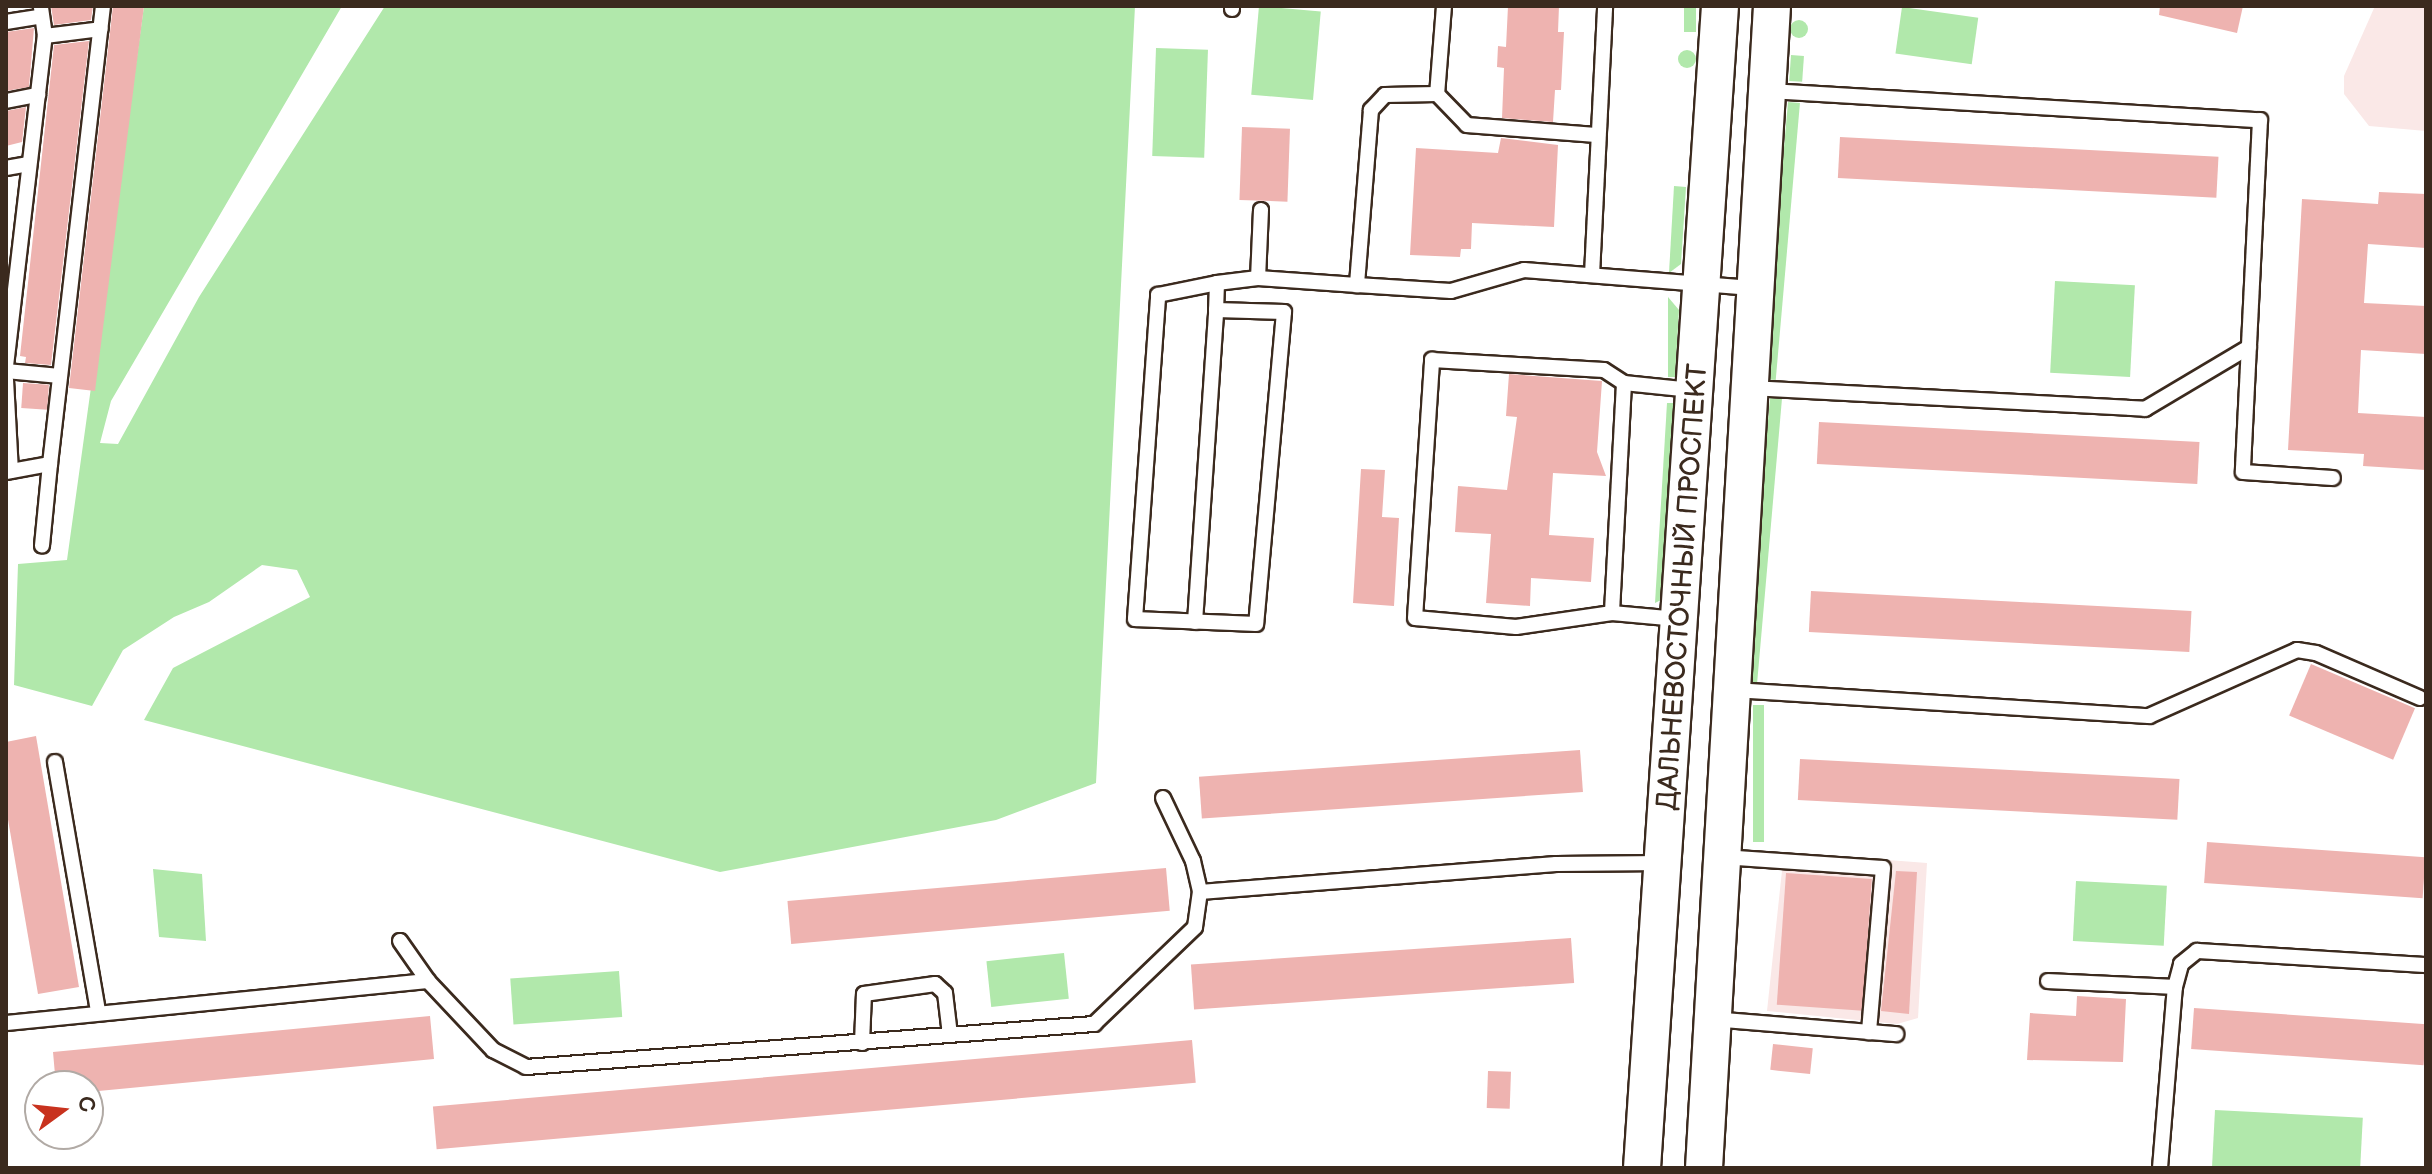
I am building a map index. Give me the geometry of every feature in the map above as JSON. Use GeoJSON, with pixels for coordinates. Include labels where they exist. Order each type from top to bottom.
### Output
{"type":"FeatureCollection","features":[{"type":"Feature","properties":{"kind":"street","name":"ДАЛЬНЕВОСТОЧНЫЙ ПРОСПЕКТ"},"geometry":{"type":"LineString","coordinates":[[1642,1168],[1683,619],[1720,6]]}},
{"type":"Feature","properties":{"kind":"street","name":"ДАЛЬНЕВОСТОЧНЫЙ ПРОСПЕКТ"},"geometry":{"type":"LineString","coordinates":[[1704,1168],[1772,6]]}},
{"type":"Feature","properties":{"kind":"lane"},"geometry":{"type":"LineString","coordinates":[[42,546],[103,6]]}},
{"type":"Feature","properties":{"kind":"lane"},"geometry":{"type":"LineString","coordinates":[[1444,6],[1437,94],[1449,112],[1467,125],[1596,135]]}},
{"type":"Feature","properties":{"kind":"lane"},"geometry":{"type":"LineString","coordinates":[[1592,275],[1600,162],[1596,135],[1605,6]]}},
{"type":"Feature","properties":{"kind":"lane"},"geometry":{"type":"LineString","coordinates":[[6,22],[41,11],[45,36],[11,284],[6,368],[60,376]]}},
{"type":"Feature","properties":{"kind":"lane"},"geometry":{"type":"LineString","coordinates":[[45,36],[101,29]]}},
{"type":"Feature","properties":{"kind":"lane"},"geometry":{"type":"LineString","coordinates":[[1766,91],[2260,120],[2243,472],[2333,478]]}},
{"type":"Feature","properties":{"kind":"lane"},"geometry":{"type":"LineString","coordinates":[[1357,285],[1371,110],[1385,95],[1437,94]]}},
{"type":"Feature","properties":{"kind":"lane"},"geometry":{"type":"LineString","coordinates":[[6,101],[38,95]]}},
{"type":"Feature","properties":{"kind":"lane"},"geometry":{"type":"LineString","coordinates":[[6,168],[29,164]]}},
{"type":"Feature","properties":{"kind":"lane"},"geometry":{"type":"LineString","coordinates":[[1258,278],[1261,210]]}},
{"type":"Feature","properties":{"kind":"lane"},"geometry":{"type":"LineString","coordinates":[[1216,310],[1284,312],[1256,624],[1135,619],[1158,295],[1258,278],[1451,291],[1524,270],[1755,288]]}},
{"type":"Feature","properties":{"kind":"lane"},"geometry":{"type":"LineString","coordinates":[[1195,622],[1217,283]]}},
{"type":"Feature","properties":{"kind":"lane"},"geometry":{"type":"LineString","coordinates":[[1750,388],[2145,409],[2249,347]]}},
{"type":"Feature","properties":{"kind":"lane"},"geometry":{"type":"LineString","coordinates":[[1683,619],[1612,613],[1516,627],[1415,618],[1432,360],[1604,370],[1624,383],[1696,390]]}},
{"type":"Feature","properties":{"kind":"lane"},"geometry":{"type":"LineString","coordinates":[[6,380],[8,471],[50,464]]}},
{"type":"Feature","properties":{"kind":"lane"},"geometry":{"type":"LineString","coordinates":[[1612,613],[1624,383]]}},
{"type":"Feature","properties":{"kind":"lane"},"geometry":{"type":"LineString","coordinates":[[1732,690],[2149,716],[2297,650],[2316,653],[2420,698]]}},
{"type":"Feature","properties":{"kind":"lane"},"geometry":{"type":"LineString","coordinates":[[55,762],[98,1012]]}},
{"type":"Feature","properties":{"kind":"lane"},"geometry":{"type":"LineString","coordinates":[[400,941],[428,981],[493,1050],[526,1067],[1094,1024],[1195,927],[1200,892],[1193,861],[1163,798]]}},
{"type":"Feature","properties":{"kind":"lane"},"geometry":{"type":"LineString","coordinates":[[1722,857],[1883,868],[1869,1032]]}},
{"type":"Feature","properties":{"kind":"lane"},"geometry":{"type":"LineString","coordinates":[[1200,892],[1556,864],[1664,863]]}},
{"type":"Feature","properties":{"kind":"lane"},"geometry":{"type":"LineString","coordinates":[[2160,1168],[2175,987],[2181,964],[2197,951],[2426,965]]}},
{"type":"Feature","properties":{"kind":"lane"},"geometry":{"type":"LineString","coordinates":[[6,1023],[428,981]]}},
{"type":"Feature","properties":{"kind":"lane"},"geometry":{"type":"LineString","coordinates":[[2048,981],[2175,987]]}},
{"type":"Feature","properties":{"kind":"lane"},"geometry":{"type":"LineString","coordinates":[[862,1043],[864,994],[935,984],[945,993],[950,1035]]}},
{"type":"Feature","properties":{"kind":"lane"},"geometry":{"type":"LineString","coordinates":[[1713,1018],[1896,1034]]}},
{"type":"Feature","properties":{"kind":"shaded area"},"geometry":{"type":"Polygon","coordinates":[[[2375,6],[2426,6],[2426,131],[2369,126],[2344,94],[2344,76],[2375,6]]]}},
{"type":"Feature","properties":{"kind":"shaded area"},"geometry":{"type":"Polygon","coordinates":[[[1784,852],[1927,863],[1918,1018],[1897,1024],[1767,1011],[1784,852]]]}},
{"type":"Feature","properties":{"kind":"green space"},"geometry":{"type":"Polygon","coordinates":[[[144,6],[342,6],[111,401],[100,443],[118,444],[199,297],[385,6],[1135,6],[1096,783],[996,820],[720,872],[144,720],[173,668],[310,597],[297,570],[262,565],[209,602],[174,617],[123,650],[92,706],[14,685],[18,564],[67,560],[144,6]]]}},
{"type":"Feature","properties":{"kind":"green space"},"geometry":{"type":"Polygon","coordinates":[[[1259,6],[1321,11],[1313,100],[1251,95],[1259,6]]]}},
{"type":"Feature","properties":{"kind":"green space"},"geometry":{"type":"Polygon","coordinates":[[[1684,6],[1696,6],[1696,32],[1684,32],[1684,6]]]}},
{"type":"Feature","properties":{"kind":"green space"},"geometry":{"type":"Polygon","coordinates":[[[1902,7],[1978,18],[1972,64],[1895,54],[1902,7]]]}},
{"type":"Feature","properties":{"kind":"green space"},"geometry":{"type":"Polygon","coordinates":[[[1799,20],[1808,29],[1799,38],[1790,29],[1799,20]]]}},
{"type":"Feature","properties":{"kind":"green space"},"geometry":{"type":"Polygon","coordinates":[[[1156,48],[1208,50],[1204,158],[1152,156],[1156,48]]]}},
{"type":"Feature","properties":{"kind":"green space"},"geometry":{"type":"Polygon","coordinates":[[[1687,50],[1696,59],[1687,68],[1678,59],[1687,50]]]}},
{"type":"Feature","properties":{"kind":"green space"},"geometry":{"type":"Polygon","coordinates":[[[1791,55],[1804,56],[1802,82],[1789,81],[1791,55]]]}},
{"type":"Feature","properties":{"kind":"green space"},"geometry":{"type":"Polygon","coordinates":[[[1788,102],[1800,103],[1776,380],[1764,379],[1788,102]]]}},
{"type":"Feature","properties":{"kind":"green space"},"geometry":{"type":"Polygon","coordinates":[[[1674,186],[1686,187],[1681,264],[1669,273],[1674,186]]]}},
{"type":"Feature","properties":{"kind":"green space"},"geometry":{"type":"Polygon","coordinates":[[[2055,281],[2135,285],[2130,377],[2050,373],[2055,281]]]}},
{"type":"Feature","properties":{"kind":"green space"},"geometry":{"type":"Polygon","coordinates":[[[1668,297],[1679,310],[1675,377],[1668,377],[1668,297]]]}},
{"type":"Feature","properties":{"kind":"green space"},"geometry":{"type":"Polygon","coordinates":[[[1770,398],[1782,399],[1757,683],[1745,682],[1770,398]]]}},
{"type":"Feature","properties":{"kind":"green space"},"geometry":{"type":"Polygon","coordinates":[[[1667,403],[1674,403],[1661,600],[1655,603],[1667,403]]]}},
{"type":"Feature","properties":{"kind":"green space"},"geometry":{"type":"Polygon","coordinates":[[[1753,705],[1764,705],[1764,842],[1753,842],[1753,705]]]}},
{"type":"Feature","properties":{"kind":"green space"},"geometry":{"type":"Polygon","coordinates":[[[153,869],[202,874],[206,941],[159,937],[153,869]]]}},
{"type":"Feature","properties":{"kind":"green space"},"geometry":{"type":"Polygon","coordinates":[[[2076,881],[2167,886],[2164,946],[2073,941],[2076,881]]]}},
{"type":"Feature","properties":{"kind":"green space"},"geometry":{"type":"Polygon","coordinates":[[[1064,953],[1069,999],[991,1007],[986,961],[1064,953]]]}},
{"type":"Feature","properties":{"kind":"green space"},"geometry":{"type":"Polygon","coordinates":[[[619,971],[622,1017],[513,1024],[510,979],[619,971]]]}},
{"type":"Feature","properties":{"kind":"green space"},"geometry":{"type":"Polygon","coordinates":[[[2215,1110],[2363,1118],[2360,1168],[2212,1168],[2215,1110]]]}},
{"type":"Feature","properties":{"kind":"building"},"geometry":{"type":"Polygon","coordinates":[[[51,6],[93,6],[91,20],[54,25],[51,6]]]}},
{"type":"Feature","properties":{"kind":"building"},"geometry":{"type":"Polygon","coordinates":[[[113,6],[144,6],[95,391],[69,388],[113,6]]]}},
{"type":"Feature","properties":{"kind":"building"},"geometry":{"type":"Polygon","coordinates":[[[1508,6],[1559,6],[1558,32],[1564,32],[1561,90],[1555,90],[1553,122],[1502,118],[1504,68],[1497,67],[1498,46],[1506,47],[1508,6]]]}},
{"type":"Feature","properties":{"kind":"building"},"geometry":{"type":"Polygon","coordinates":[[[2160,6],[2243,6],[2237,33],[2159,15],[2160,6]]]}},
{"type":"Feature","properties":{"kind":"building"},"geometry":{"type":"Polygon","coordinates":[[[34,28],[29,87],[6,91],[6,32],[34,28]]]}},
{"type":"Feature","properties":{"kind":"building"},"geometry":{"type":"Polygon","coordinates":[[[89,41],[51,365],[25,363],[26,357],[20,356],[54,45],[89,41]]]}},
{"type":"Feature","properties":{"kind":"building"},"geometry":{"type":"Polygon","coordinates":[[[26,107],[22,142],[6,146],[6,111],[26,107]]]}},
{"type":"Feature","properties":{"kind":"building"},"geometry":{"type":"Polygon","coordinates":[[[1242,127],[1290,129],[1287,202],[1239,200],[1242,127]]]}},
{"type":"Feature","properties":{"kind":"building"},"geometry":{"type":"Polygon","coordinates":[[[1840,137],[2218,157],[2216,198],[1838,178],[1840,137]]]}},
{"type":"Feature","properties":{"kind":"building"},"geometry":{"type":"Polygon","coordinates":[[[1501,138],[1558,145],[1554,227],[1472,223],[1471,249],[1461,249],[1460,257],[1410,255],[1416,148],[1498,153],[1501,138]]]}},
{"type":"Feature","properties":{"kind":"building"},"geometry":{"type":"Polygon","coordinates":[[[2379,192],[2426,194],[2426,248],[2368,244],[2364,303],[2426,306],[2426,354],[2361,350],[2358,413],[2426,417],[2426,470],[2363,466],[2364,454],[2288,450],[2302,199],[2378,204],[2379,192]]]}},
{"type":"Feature","properties":{"kind":"building"},"geometry":{"type":"Polygon","coordinates":[[[1509,374],[1602,381],[1597,452],[1606,476],[1553,473],[1549,535],[1594,538],[1591,582],[1531,578],[1530,606],[1486,603],[1491,534],[1455,532],[1458,486],[1507,490],[1517,417],[1506,416],[1509,374]]]}},
{"type":"Feature","properties":{"kind":"building"},"geometry":{"type":"Polygon","coordinates":[[[23,383],[49,385],[47,410],[21,408],[23,383]]]}},
{"type":"Feature","properties":{"kind":"building"},"geometry":{"type":"Polygon","coordinates":[[[1819,422],[2199,442],[2197,484],[1817,464],[1819,422]]]}},
{"type":"Feature","properties":{"kind":"building"},"geometry":{"type":"Polygon","coordinates":[[[1361,469],[1385,470],[1382,517],[1399,518],[1394,606],[1353,603],[1361,469]]]}},
{"type":"Feature","properties":{"kind":"building"},"geometry":{"type":"Polygon","coordinates":[[[1811,591],[2191,611],[2189,652],[1809,632],[1811,591]]]}},
{"type":"Feature","properties":{"kind":"building"},"geometry":{"type":"Polygon","coordinates":[[[2311,664],[2415,708],[2393,760],[2289,716],[2311,664]]]}},
{"type":"Feature","properties":{"kind":"building"},"geometry":{"type":"Polygon","coordinates":[[[36,736],[79,987],[38,994],[6,808],[6,742],[36,736]]]}},
{"type":"Feature","properties":{"kind":"building"},"geometry":{"type":"Polygon","coordinates":[[[1580,750],[1583,792],[1202,819],[1199,777],[1580,750]]]}},
{"type":"Feature","properties":{"kind":"building"},"geometry":{"type":"Polygon","coordinates":[[[1800,759],[2179,779],[2177,820],[1798,800],[1800,759]]]}},
{"type":"Feature","properties":{"kind":"building"},"geometry":{"type":"Polygon","coordinates":[[[2207,842],[2425,857],[2423,898],[2204,883],[2207,842]]]}},
{"type":"Feature","properties":{"kind":"building"},"geometry":{"type":"Polygon","coordinates":[[[1166,868],[1170,911],[791,944],[787,901],[1166,868]]]}},
{"type":"Feature","properties":{"kind":"building"},"geometry":{"type":"Polygon","coordinates":[[[1896,871],[1917,872],[1909,1014],[1881,1011],[1896,871]]]}},
{"type":"Feature","properties":{"kind":"building"},"geometry":{"type":"Polygon","coordinates":[[[1786,873],[1872,879],[1863,1011],[1777,1005],[1786,873]]]}},
{"type":"Feature","properties":{"kind":"building"},"geometry":{"type":"Polygon","coordinates":[[[1571,938],[1574,983],[1194,1009],[1191,965],[1571,938]]]}},
{"type":"Feature","properties":{"kind":"building"},"geometry":{"type":"Polygon","coordinates":[[[2077,996],[2126,999],[2123,1062],[2027,1060],[2030,1013],[2076,1016],[2077,996]]]}},
{"type":"Feature","properties":{"kind":"building"},"geometry":{"type":"Polygon","coordinates":[[[2194,1008],[2426,1024],[2424,1065],[2191,1049],[2194,1008]]]}},
{"type":"Feature","properties":{"kind":"building"},"geometry":{"type":"Polygon","coordinates":[[[430,1016],[434,1059],[104,1090],[104,1070],[55,1070],[53,1052],[430,1016]]]}},
{"type":"Feature","properties":{"kind":"building"},"geometry":{"type":"Polygon","coordinates":[[[1192,1040],[1196,1083],[437,1149],[433,1106],[1192,1040]]]}},
{"type":"Feature","properties":{"kind":"building"},"geometry":{"type":"Polygon","coordinates":[[[1773,1044],[1813,1048],[1810,1074],[1770,1070],[1773,1044]]]}},
{"type":"Feature","properties":{"kind":"building"},"geometry":{"type":"Polygon","coordinates":[[[1488,1071],[1511,1072],[1510,1109],[1487,1108],[1488,1071]]]}}]}
